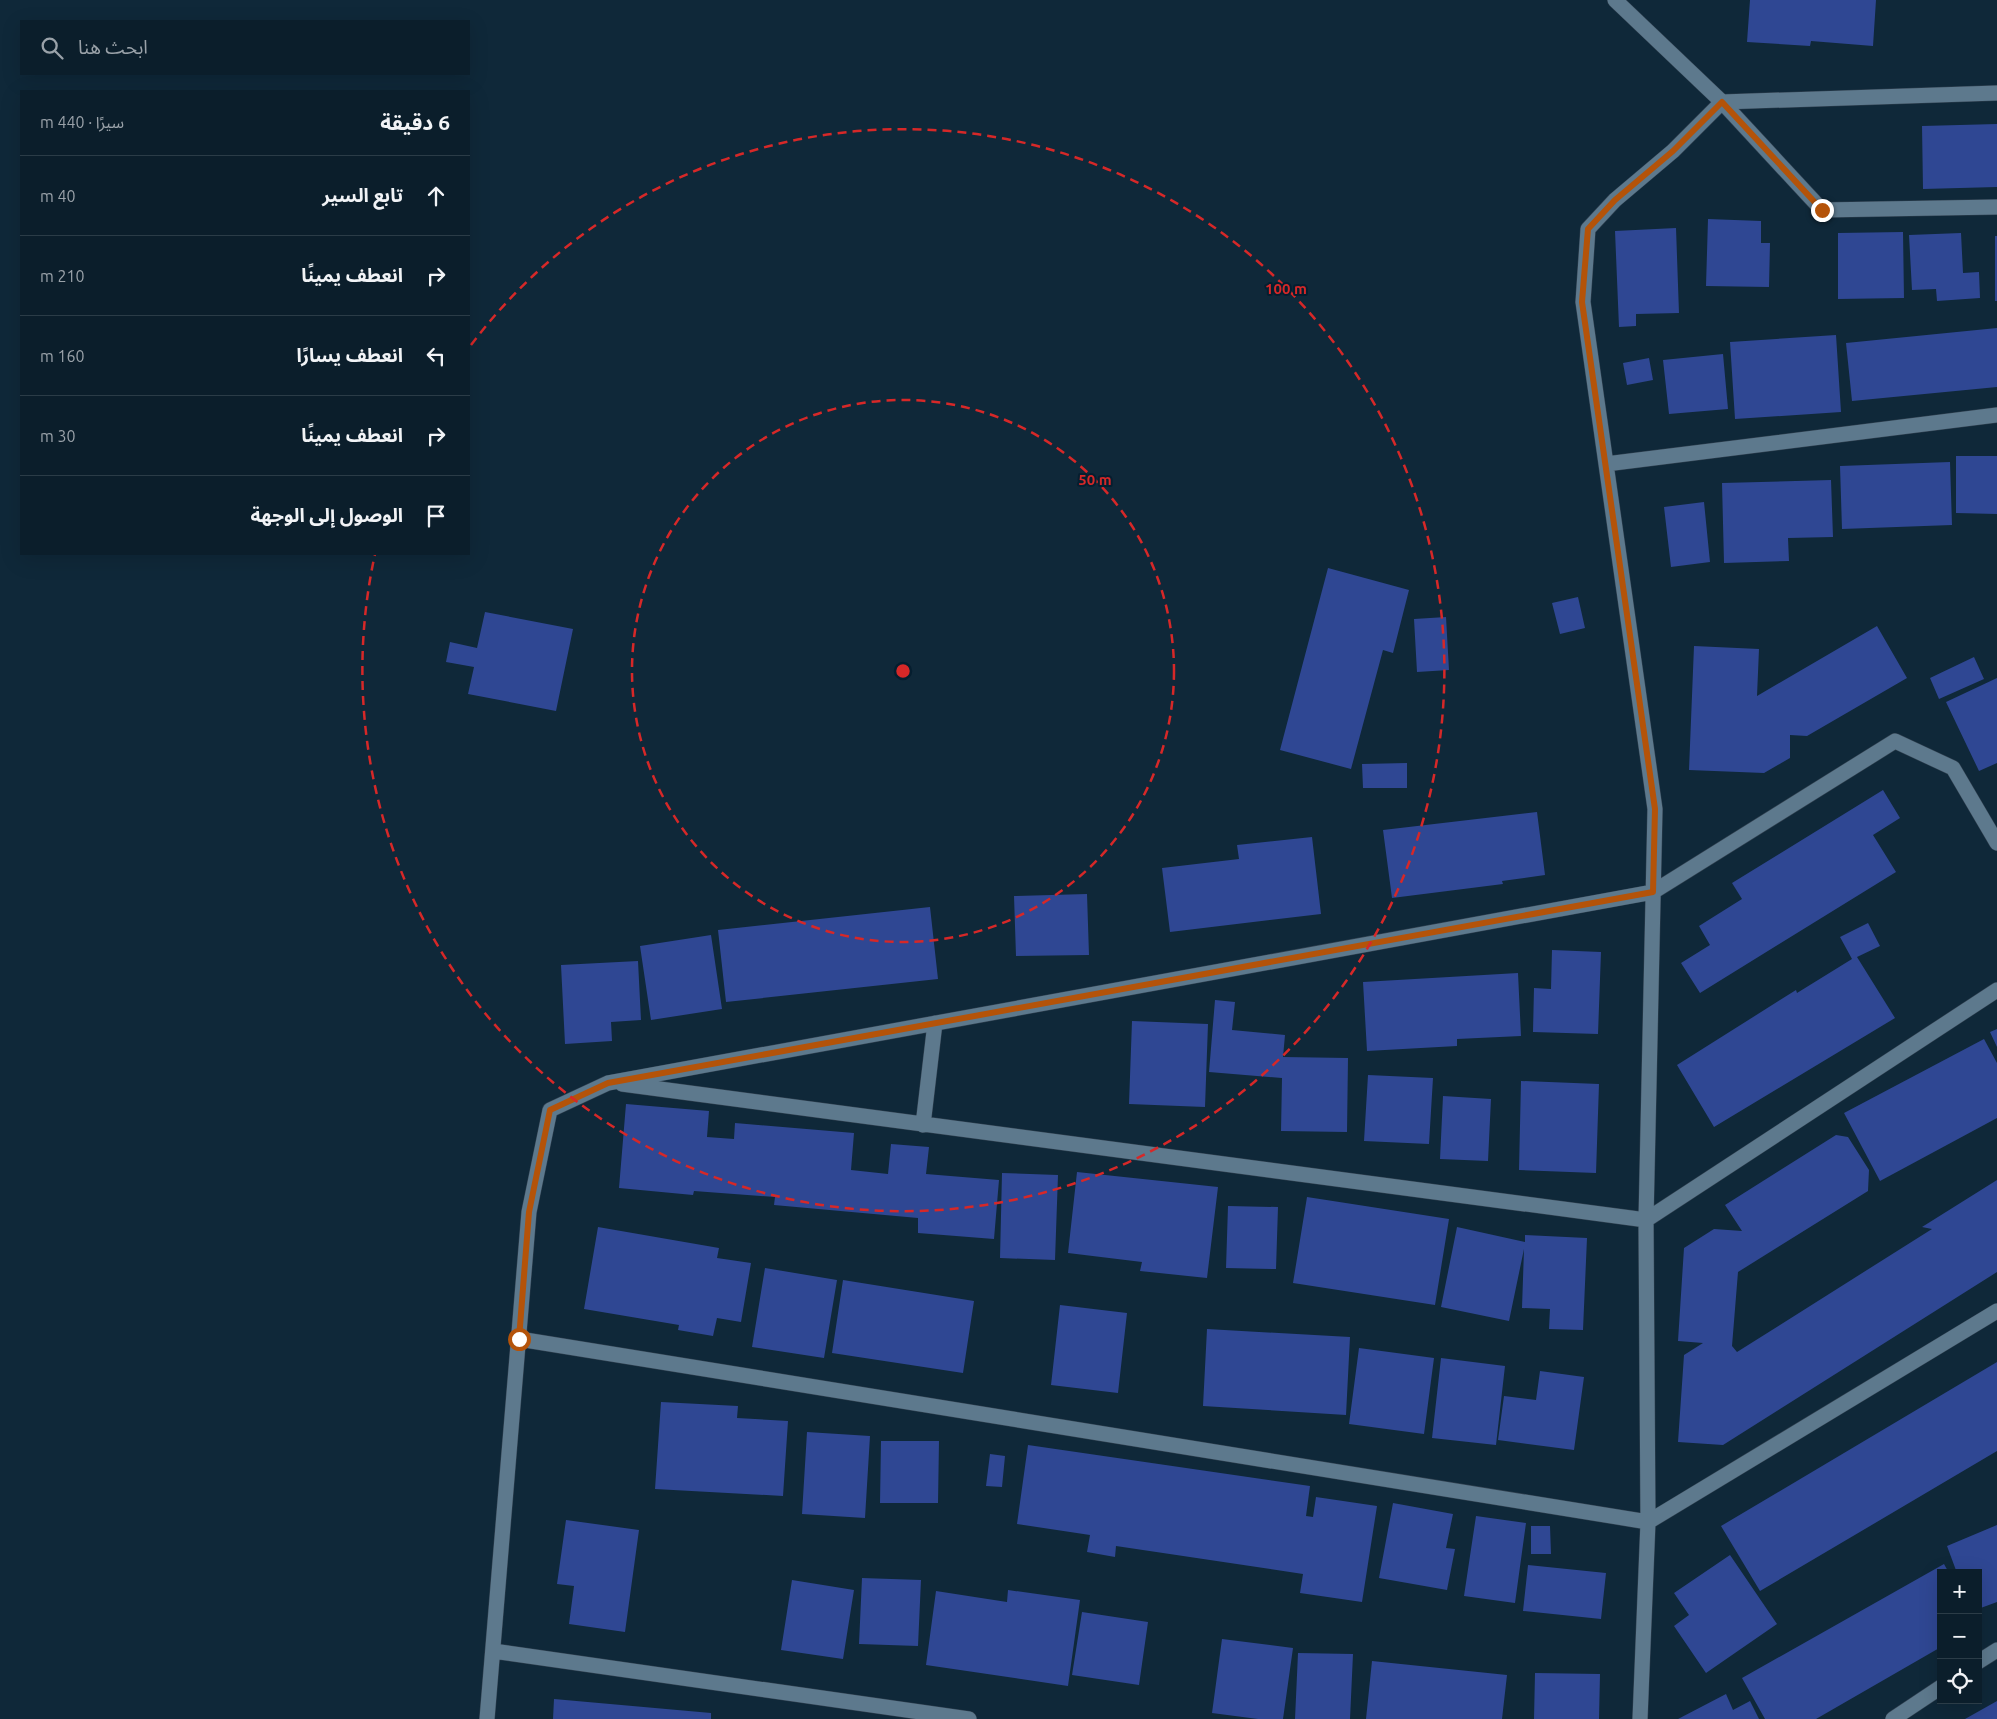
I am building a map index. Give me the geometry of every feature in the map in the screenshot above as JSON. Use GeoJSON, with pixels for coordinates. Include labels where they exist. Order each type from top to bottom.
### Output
{"type":"FeatureCollection","features":[{"type":"Feature","properties":{"kind":"street"},"geometry":{"type":"LineString","coordinates":[[1615,0],[1722,102],[1822,210],[1997,207]]}},
{"type":"Feature","properties":{"kind":"street"},"geometry":{"type":"LineString","coordinates":[[1640,1719],[1648,1522],[1646,1220],[1655,809],[1582,302],[1588,229],[1615,200],[1673,151],[1722,102],[1997,93]]}},
{"type":"Feature","properties":{"kind":"street"},"geometry":{"type":"LineString","coordinates":[[1606,464],[1997,414]]}},
{"type":"Feature","properties":{"kind":"street"},"geometry":{"type":"LineString","coordinates":[[487,1719],[529,1212],[550,1110],[608,1083],[1653,892],[1895,741],[1953,768],[1997,843]]}},
{"type":"Feature","properties":{"kind":"street"},"geometry":{"type":"LineString","coordinates":[[608,1083],[1646,1220],[1997,990]]}},
{"type":"Feature","properties":{"kind":"street"},"geometry":{"type":"LineString","coordinates":[[923,1125],[935,1022]]}},
{"type":"Feature","properties":{"kind":"street"},"geometry":{"type":"LineString","coordinates":[[519,1339],[1648,1522],[1997,1311]]}},
{"type":"Feature","properties":{"kind":"street"},"geometry":{"type":"LineString","coordinates":[[1982,1659],[1997,1650]]}},
{"type":"Feature","properties":{"kind":"street"},"geometry":{"type":"LineString","coordinates":[[493,1652],[969,1719]]}},
{"type":"Feature","properties":{"kind":"street"},"geometry":{"type":"LineString","coordinates":[[1893,1719],[1937,1690]]}},
{"type":"Feature","properties":{"kind":"building"},"geometry":{"type":"Polygon","coordinates":[[[1750,0],[1876,0],[1873,46],[1811,41],[1810,46],[1747,42],[1750,0]]]}},
{"type":"Feature","properties":{"kind":"building"},"geometry":{"type":"Polygon","coordinates":[[[1997,124],[1997,187],[1923,189],[1922,126],[1997,124]]]}},
{"type":"Feature","properties":{"kind":"building"},"geometry":{"type":"Polygon","coordinates":[[[1708,219],[1761,221],[1761,243],[1770,243],[1769,287],[1706,286],[1708,219]]]}},
{"type":"Feature","properties":{"kind":"building"},"geometry":{"type":"Polygon","coordinates":[[[1676,228],[1679,313],[1636,314],[1636,326],[1619,327],[1615,231],[1676,228]]]}},
{"type":"Feature","properties":{"kind":"building"},"geometry":{"type":"Polygon","coordinates":[[[1903,232],[1904,298],[1838,299],[1838,233],[1903,232]]]}},
{"type":"Feature","properties":{"kind":"building"},"geometry":{"type":"Polygon","coordinates":[[[1961,233],[1963,273],[1979,272],[1980,298],[1937,301],[1936,289],[1912,290],[1909,235],[1961,233]]]}},
{"type":"Feature","properties":{"kind":"building"},"geometry":{"type":"Polygon","coordinates":[[[1995,236],[1997,236],[1997,301],[1995,301],[1995,236]]]}},
{"type":"Feature","properties":{"kind":"building"},"geometry":{"type":"Polygon","coordinates":[[[1997,328],[1997,387],[1852,401],[1846,343],[1997,328]]]}},
{"type":"Feature","properties":{"kind":"building"},"geometry":{"type":"Polygon","coordinates":[[[1836,335],[1841,412],[1735,419],[1730,342],[1836,335]]]}},
{"type":"Feature","properties":{"kind":"building"},"geometry":{"type":"Polygon","coordinates":[[[1723,354],[1728,409],[1669,414],[1663,360],[1723,354]]]}},
{"type":"Feature","properties":{"kind":"building"},"geometry":{"type":"Polygon","coordinates":[[[1649,358],[1653,380],[1627,385],[1623,363],[1649,358]]]}},
{"type":"Feature","properties":{"kind":"building"},"geometry":{"type":"Polygon","coordinates":[[[1956,456],[1997,456],[1997,514],[1956,513],[1956,456]]]}},
{"type":"Feature","properties":{"kind":"building"},"geometry":{"type":"Polygon","coordinates":[[[1950,462],[1952,525],[1842,529],[1840,466],[1950,462]]]}},
{"type":"Feature","properties":{"kind":"building"},"geometry":{"type":"Polygon","coordinates":[[[1831,480],[1833,537],[1788,538],[1789,561],[1724,563],[1722,483],[1831,480]]]}},
{"type":"Feature","properties":{"kind":"building"},"geometry":{"type":"Polygon","coordinates":[[[1704,502],[1710,562],[1671,567],[1664,507],[1704,502]]]}},
{"type":"Feature","properties":{"kind":"building"},"geometry":{"type":"Polygon","coordinates":[[[1328,568],[1409,590],[1393,653],[1383,650],[1351,769],[1280,750],[1328,568]]]}},
{"type":"Feature","properties":{"kind":"building"},"geometry":{"type":"Polygon","coordinates":[[[1578,597],[1585,628],[1560,634],[1552,603],[1578,597]]]}},
{"type":"Feature","properties":{"kind":"building"},"geometry":{"type":"Polygon","coordinates":[[[485,612],[573,629],[556,711],[468,694],[474,667],[446,662],[450,642],[477,648],[485,612]]]}},
{"type":"Feature","properties":{"kind":"building"},"geometry":{"type":"Polygon","coordinates":[[[1446,617],[1449,670],[1417,672],[1414,619],[1446,617]]]}},
{"type":"Feature","properties":{"kind":"building"},"geometry":{"type":"Polygon","coordinates":[[[1877,626],[1907,678],[1807,736],[1790,735],[1790,758],[1764,773],[1689,770],[1694,646],[1759,649],[1757,696],[1877,626]]]}},
{"type":"Feature","properties":{"kind":"building"},"geometry":{"type":"Polygon","coordinates":[[[1974,657],[1984,679],[1939,699],[1930,678],[1974,657]]]}},
{"type":"Feature","properties":{"kind":"building"},"geometry":{"type":"Polygon","coordinates":[[[1997,678],[1997,763],[1979,771],[1946,702],[1997,678]]]}},
{"type":"Feature","properties":{"kind":"building"},"geometry":{"type":"Polygon","coordinates":[[[1407,763],[1407,788],[1363,788],[1362,764],[1407,763]]]}},
{"type":"Feature","properties":{"kind":"building"},"geometry":{"type":"Polygon","coordinates":[[[1883,790],[1900,818],[1873,835],[1896,872],[1700,993],[1681,963],[1710,945],[1699,926],[1742,899],[1732,883],[1883,790]]]}},
{"type":"Feature","properties":{"kind":"building"},"geometry":{"type":"Polygon","coordinates":[[[1537,812],[1545,875],[1502,881],[1503,884],[1392,898],[1383,830],[1537,812]]]}},
{"type":"Feature","properties":{"kind":"building"},"geometry":{"type":"Polygon","coordinates":[[[1312,837],[1321,914],[1170,932],[1162,868],[1239,859],[1237,845],[1312,837]]]}},
{"type":"Feature","properties":{"kind":"building"},"geometry":{"type":"Polygon","coordinates":[[[1087,894],[1089,955],[1016,956],[1014,896],[1087,894]]]}},
{"type":"Feature","properties":{"kind":"building"},"geometry":{"type":"Polygon","coordinates":[[[930,907],[938,979],[726,1002],[718,930],[930,907]]]}},
{"type":"Feature","properties":{"kind":"building"},"geometry":{"type":"Polygon","coordinates":[[[1868,923],[1880,946],[1857,957],[1895,1018],[1714,1127],[1677,1065],[1796,990],[1797,993],[1852,959],[1840,937],[1868,923]]]}},
{"type":"Feature","properties":{"kind":"building"},"geometry":{"type":"Polygon","coordinates":[[[711,935],[722,1009],[651,1020],[640,946],[711,935]]]}},
{"type":"Feature","properties":{"kind":"building"},"geometry":{"type":"Polygon","coordinates":[[[1552,950],[1601,952],[1598,1034],[1533,1032],[1534,988],[1551,989],[1552,950]]]}},
{"type":"Feature","properties":{"kind":"building"},"geometry":{"type":"Polygon","coordinates":[[[638,961],[641,1020],[611,1022],[612,1041],[565,1044],[561,965],[638,961]]]}},
{"type":"Feature","properties":{"kind":"building"},"geometry":{"type":"Polygon","coordinates":[[[1518,973],[1521,1036],[1457,1039],[1457,1046],[1367,1051],[1363,982],[1518,973]]]}},
{"type":"Feature","properties":{"kind":"building"},"geometry":{"type":"Polygon","coordinates":[[[1215,1000],[1235,1002],[1232,1030],[1285,1035],[1283,1057],[1348,1058],[1347,1132],[1281,1131],[1282,1078],[1209,1072],[1215,1000]]]}},
{"type":"Feature","properties":{"kind":"building"},"geometry":{"type":"Polygon","coordinates":[[[1132,1021],[1208,1024],[1205,1107],[1129,1104],[1132,1021]]]}},
{"type":"Feature","properties":{"kind":"building"},"geometry":{"type":"Polygon","coordinates":[[[1997,1029],[1997,1047],[1990,1032],[1997,1029]]]}},
{"type":"Feature","properties":{"kind":"building"},"geometry":{"type":"Polygon","coordinates":[[[1984,1039],[1997,1063],[1997,1118],[1880,1181],[1844,1113],[1984,1039]]]}},
{"type":"Feature","properties":{"kind":"building"},"geometry":{"type":"Polygon","coordinates":[[[1368,1075],[1433,1078],[1429,1144],[1364,1141],[1368,1075]]]}},
{"type":"Feature","properties":{"kind":"building"},"geometry":{"type":"Polygon","coordinates":[[[1521,1081],[1599,1084],[1596,1173],[1519,1170],[1521,1081]]]}},
{"type":"Feature","properties":{"kind":"building"},"geometry":{"type":"Polygon","coordinates":[[[1443,1096],[1491,1099],[1488,1161],[1440,1159],[1443,1096]]]}},
{"type":"Feature","properties":{"kind":"building"},"geometry":{"type":"Polygon","coordinates":[[[626,1104],[709,1111],[707,1137],[734,1139],[735,1123],[854,1133],[851,1170],[888,1174],[891,1144],[929,1147],[926,1174],[999,1180],[994,1239],[918,1233],[918,1218],[774,1205],[775,1197],[694,1191],[693,1195],[619,1188],[626,1104]]]}},
{"type":"Feature","properties":{"kind":"building"},"geometry":{"type":"Polygon","coordinates":[[[1836,1135],[1848,1137],[1869,1170],[1868,1191],[1738,1272],[1732,1346],[1737,1352],[1932,1229],[1922,1227],[1997,1180],[1997,1272],[1723,1445],[1678,1442],[1684,1355],[1703,1343],[1678,1341],[1684,1248],[1714,1229],[1742,1231],[1725,1205],[1836,1135]]]}},
{"type":"Feature","properties":{"kind":"building"},"geometry":{"type":"Polygon","coordinates":[[[1077,1172],[1218,1187],[1207,1278],[1140,1271],[1142,1262],[1068,1253],[1077,1172]]]}},
{"type":"Feature","properties":{"kind":"building"},"geometry":{"type":"Polygon","coordinates":[[[1002,1173],[1058,1175],[1055,1260],[1000,1258],[1002,1173]]]}},
{"type":"Feature","properties":{"kind":"building"},"geometry":{"type":"Polygon","coordinates":[[[1307,1197],[1449,1219],[1435,1305],[1293,1283],[1307,1197]]]}},
{"type":"Feature","properties":{"kind":"building"},"geometry":{"type":"Polygon","coordinates":[[[1228,1206],[1278,1207],[1276,1269],[1226,1268],[1228,1206]]]}},
{"type":"Feature","properties":{"kind":"building"},"geometry":{"type":"Polygon","coordinates":[[[598,1227],[719,1248],[717,1258],[751,1263],[741,1322],[717,1318],[713,1336],[678,1330],[679,1325],[584,1309],[598,1227]]]}},
{"type":"Feature","properties":{"kind":"building"},"geometry":{"type":"Polygon","coordinates":[[[1457,1227],[1525,1242],[1525,1235],[1587,1238],[1583,1330],[1549,1329],[1550,1309],[1522,1308],[1524,1249],[1509,1321],[1441,1307],[1457,1227]]]}},
{"type":"Feature","properties":{"kind":"building"},"geometry":{"type":"Polygon","coordinates":[[[765,1268],[837,1280],[824,1358],[752,1347],[765,1268]]]}},
{"type":"Feature","properties":{"kind":"building"},"geometry":{"type":"Polygon","coordinates":[[[843,1280],[974,1301],[963,1373],[832,1353],[843,1280]]]}},
{"type":"Feature","properties":{"kind":"building"},"geometry":{"type":"Polygon","coordinates":[[[1060,1305],[1127,1313],[1118,1393],[1051,1385],[1060,1305]]]}},
{"type":"Feature","properties":{"kind":"building"},"geometry":{"type":"Polygon","coordinates":[[[1207,1329],[1350,1337],[1346,1415],[1203,1406],[1207,1329]]]}},
{"type":"Feature","properties":{"kind":"building"},"geometry":{"type":"Polygon","coordinates":[[[1359,1348],[1434,1358],[1424,1434],[1349,1424],[1359,1348]]]}},
{"type":"Feature","properties":{"kind":"building"},"geometry":{"type":"Polygon","coordinates":[[[1441,1358],[1505,1366],[1496,1445],[1432,1438],[1441,1358]]]}},
{"type":"Feature","properties":{"kind":"building"},"geometry":{"type":"Polygon","coordinates":[[[1997,1362],[1997,1451],[1760,1591],[1721,1526],[1997,1362]]]}},
{"type":"Feature","properties":{"kind":"building"},"geometry":{"type":"Polygon","coordinates":[[[1540,1371],[1584,1377],[1574,1450],[1498,1440],[1504,1396],[1536,1400],[1540,1371]]]}},
{"type":"Feature","properties":{"kind":"building"},"geometry":{"type":"Polygon","coordinates":[[[661,1402],[738,1406],[737,1418],[788,1421],[783,1496],[655,1489],[661,1402]]]}},
{"type":"Feature","properties":{"kind":"building"},"geometry":{"type":"Polygon","coordinates":[[[807,1432],[870,1436],[865,1518],[802,1514],[807,1432]]]}},
{"type":"Feature","properties":{"kind":"building"},"geometry":{"type":"Polygon","coordinates":[[[881,1441],[939,1441],[938,1503],[880,1503],[881,1441]]]}},
{"type":"Feature","properties":{"kind":"building"},"geometry":{"type":"Polygon","coordinates":[[[1028,1445],[1310,1486],[1306,1516],[1313,1517],[1316,1497],[1377,1506],[1362,1602],[1300,1593],[1303,1574],[1116,1546],[1115,1557],[1087,1552],[1090,1535],[1017,1524],[1028,1445]]]}},
{"type":"Feature","properties":{"kind":"building"},"geometry":{"type":"Polygon","coordinates":[[[990,1454],[1005,1456],[1002,1487],[986,1486],[990,1454]]]}},
{"type":"Feature","properties":{"kind":"building"},"geometry":{"type":"Polygon","coordinates":[[[1393,1503],[1453,1514],[1446,1548],[1455,1549],[1447,1590],[1379,1578],[1393,1503]]]}},
{"type":"Feature","properties":{"kind":"building"},"geometry":{"type":"Polygon","coordinates":[[[1476,1516],[1526,1523],[1515,1603],[1464,1596],[1476,1516]]]}},
{"type":"Feature","properties":{"kind":"building"},"geometry":{"type":"Polygon","coordinates":[[[566,1520],[639,1530],[625,1632],[569,1624],[574,1586],[557,1584],[566,1520]]]}},
{"type":"Feature","properties":{"kind":"building"},"geometry":{"type":"Polygon","coordinates":[[[1997,1525],[1997,1602],[1982,1608],[1982,1569],[1956,1569],[1947,1546],[1997,1525]]]}},
{"type":"Feature","properties":{"kind":"building"},"geometry":{"type":"Polygon","coordinates":[[[1531,1526],[1550,1526],[1551,1554],[1531,1554],[1531,1526]]]}},
{"type":"Feature","properties":{"kind":"building"},"geometry":{"type":"Polygon","coordinates":[[[1730,1555],[1777,1624],[1706,1673],[1674,1626],[1689,1615],[1674,1593],[1730,1555]]]}},
{"type":"Feature","properties":{"kind":"building"},"geometry":{"type":"Polygon","coordinates":[[[1944,1564],[1947,1569],[1937,1569],[1937,1649],[1816,1719],[1765,1719],[1742,1678],[1944,1564]]]}},
{"type":"Feature","properties":{"kind":"building"},"geometry":{"type":"Polygon","coordinates":[[[1528,1565],[1606,1573],[1601,1619],[1523,1611],[1528,1565]]]}},
{"type":"Feature","properties":{"kind":"building"},"geometry":{"type":"Polygon","coordinates":[[[862,1578],[921,1580],[918,1646],[859,1644],[862,1578]]]}},
{"type":"Feature","properties":{"kind":"building"},"geometry":{"type":"Polygon","coordinates":[[[792,1580],[854,1590],[843,1659],[781,1650],[792,1580]]]}},
{"type":"Feature","properties":{"kind":"building"},"geometry":{"type":"Polygon","coordinates":[[[1008,1590],[1080,1600],[1068,1686],[926,1665],[936,1591],[1007,1602],[1008,1590]]]}},
{"type":"Feature","properties":{"kind":"building"},"geometry":{"type":"Polygon","coordinates":[[[1082,1612],[1148,1622],[1139,1685],[1072,1675],[1082,1612]]]}},
{"type":"Feature","properties":{"kind":"building"},"geometry":{"type":"Polygon","coordinates":[[[1222,1639],[1293,1648],[1283,1719],[1258,1719],[1212,1713],[1222,1639]]]}},
{"type":"Feature","properties":{"kind":"building"},"geometry":{"type":"Polygon","coordinates":[[[1298,1653],[1353,1654],[1350,1719],[1295,1719],[1298,1653]]]}},
{"type":"Feature","properties":{"kind":"building"},"geometry":{"type":"Polygon","coordinates":[[[1372,1661],[1507,1675],[1502,1719],[1366,1719],[1372,1661]]]}},
{"type":"Feature","properties":{"kind":"building"},"geometry":{"type":"Polygon","coordinates":[[[1535,1673],[1600,1674],[1599,1719],[1534,1719],[1535,1673]]]}},
{"type":"Feature","properties":{"kind":"building"},"geometry":{"type":"Polygon","coordinates":[[[1726,1694],[1733,1710],[1750,1701],[1759,1719],[1678,1719],[1726,1694]]]}},
{"type":"Feature","properties":{"kind":"building"},"geometry":{"type":"Polygon","coordinates":[[[554,1699],[711,1713],[711,1719],[553,1719],[554,1699]]]}},
{"type":"Feature","properties":{"kind":"building"},"geometry":{"type":"Polygon","coordinates":[[[1997,1701],[1997,1719],[1965,1719],[1997,1701]]]}},
{"type":"Feature","properties":{"kind":"route"},"geometry":{"type":"LineString","coordinates":[[519,1339],[529,1212],[550,1110],[608,1083],[1653,892],[1655,809],[1582,302],[1588,229],[1615,200],[1673,151],[1722,102],[1822,210]]}}]}
